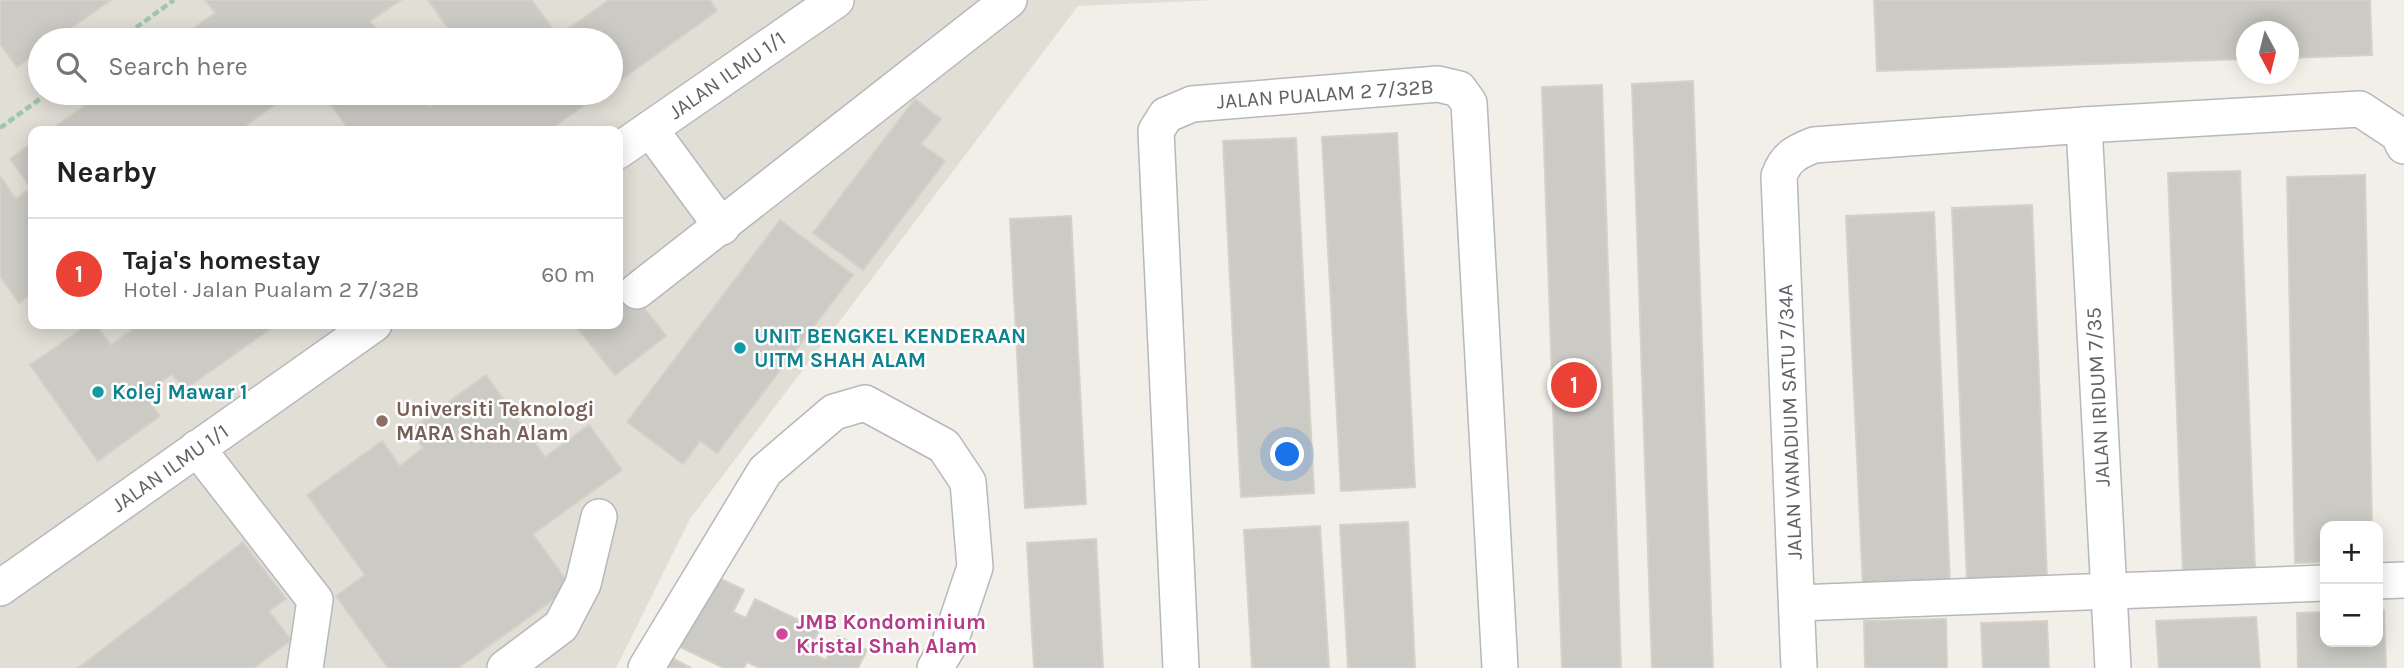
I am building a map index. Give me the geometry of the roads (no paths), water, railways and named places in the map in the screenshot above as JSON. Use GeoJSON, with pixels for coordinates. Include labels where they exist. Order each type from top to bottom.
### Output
{"type":"FeatureCollection","features":[{"type":"Feature","properties":{"kind":"street","name":"JALAN ILMU 1/1"},"geometry":{"type":"LineString","coordinates":[[623,148],[836,0]]}},
{"type":"Feature","properties":{"kind":"street"},"geometry":{"type":"LineString","coordinates":[[638,291],[1009,0]]}},
{"type":"Feature","properties":{"kind":"street","name":"JALAN PUALAM 2 7/32B"},"geometry":{"type":"LineString","coordinates":[[1181,668],[1156,131],[1166,115],[1192,104],[1438,84],[1460,89],[1469,103],[1500,668]]}},
{"type":"Feature","properties":{"kind":"street"},"geometry":{"type":"LineString","coordinates":[[2084,125],[2360,109],[2398,134],[2404,146]]}},
{"type":"Feature","properties":{"kind":"street","name":"JALAN VANADIUM SATU 7/34A"},"geometry":{"type":"LineString","coordinates":[[1799,668],[1779,176],[1784,163],[1795,152],[1814,145],[2084,125]]}},
{"type":"Feature","properties":{"kind":"street","name":"JALAN IRIDUM 7/35"},"geometry":{"type":"LineString","coordinates":[[2084,125],[2113,668]]}},
{"type":"Feature","properties":{"kind":"street"},"geometry":{"type":"LineString","coordinates":[[650,129],[722,227]]}},
{"type":"Feature","properties":{"kind":"street","name":"JALAN ILMU 1/1"},"geometry":{"type":"LineString","coordinates":[[0,588],[367,329]]}},
{"type":"Feature","properties":{"kind":"street"},"geometry":{"type":"LineString","coordinates":[[646,668],[765,471],[834,412],[865,403],[944,446],[968,482],[975,568],[949,645],[935,668]]}},
{"type":"Feature","properties":{"kind":"street"},"geometry":{"type":"LineString","coordinates":[[197,448],[315,600],[305,668]]}},
{"type":"Feature","properties":{"kind":"street"},"geometry":{"type":"LineString","coordinates":[[505,668],[561,626],[583,584],[600,517]]}},
{"type":"Feature","properties":{"kind":"street"},"geometry":{"type":"LineString","coordinates":[[2383,581],[2404,580]]}},
{"type":"Feature","properties":{"kind":"street"},"geometry":{"type":"LineString","coordinates":[[1797,603],[2320,583]]}},
{"type":"Feature","properties":{"kind":"place","name":"UNIT BENGKEL KENDERAAN UITM SHAH ALAM"},"geometry":{"type":"Point","coordinates":[740,348]}},
{"type":"Feature","properties":{"kind":"place","name":"Taja's homestay"},"geometry":{"type":"Point","coordinates":[1574,385]}},
{"type":"Feature","properties":{"kind":"place","name":"Kolej Mawar 1"},"geometry":{"type":"Point","coordinates":[98,392]}},
{"type":"Feature","properties":{"kind":"place","name":"Universiti Teknologi MARA Shah Alam"},"geometry":{"type":"Point","coordinates":[382,421]}},
{"type":"Feature","properties":{"kind":"place","name":"JMB Kondominium Kristal Shah Alam"},"geometry":{"type":"Point","coordinates":[782,634]}}]}
